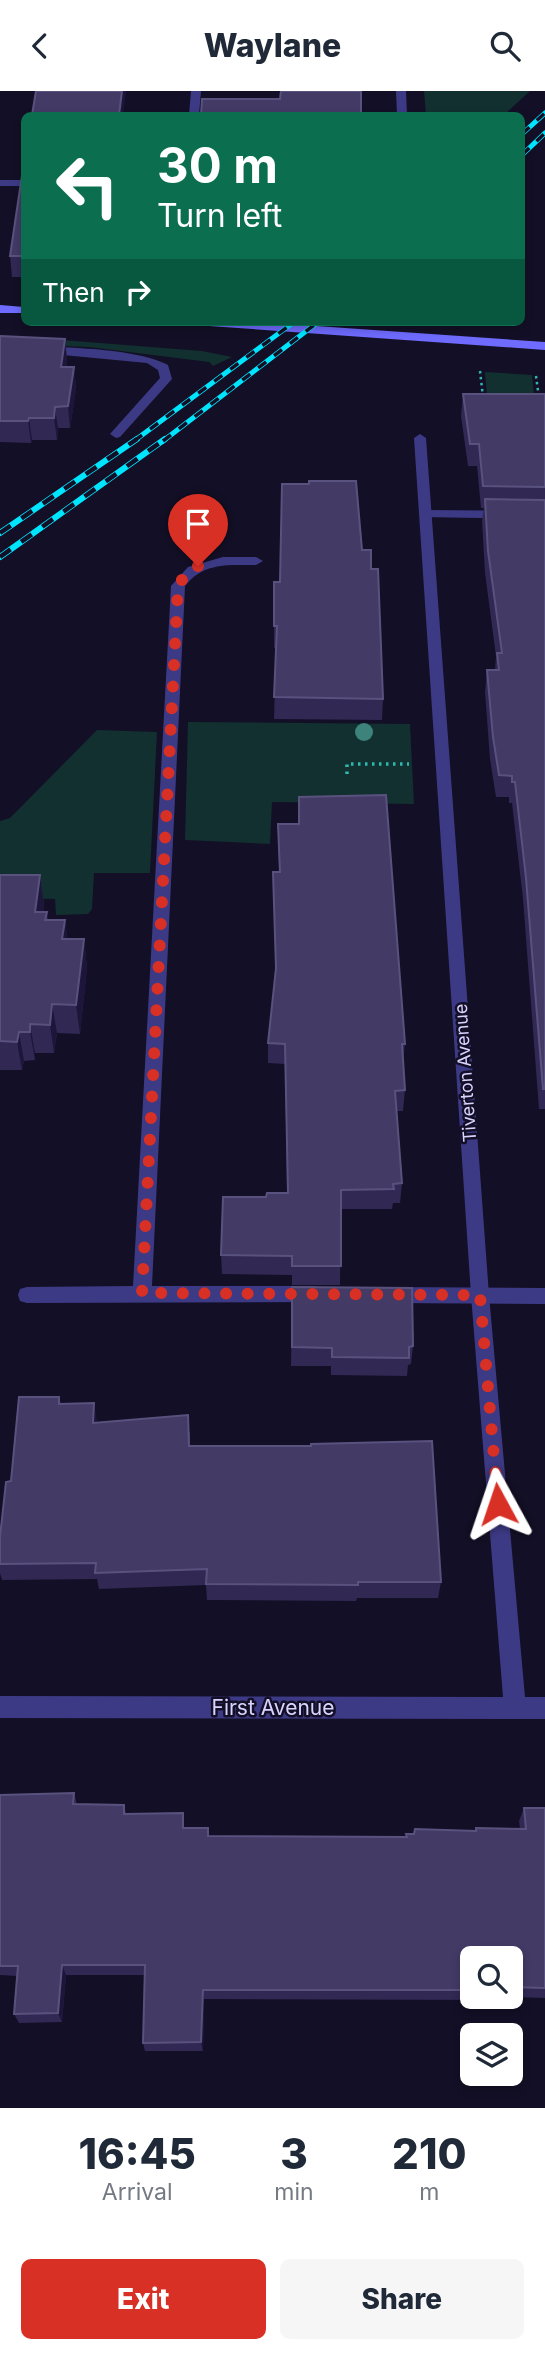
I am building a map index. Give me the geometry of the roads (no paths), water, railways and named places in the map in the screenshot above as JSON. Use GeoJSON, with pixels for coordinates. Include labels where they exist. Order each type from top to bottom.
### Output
{"type":"FeatureCollection","features":[{"type":"Feature","properties":{"kind":"street"},"geometry":{"type":"LineString","coordinates":[[194,112],[196,91]]}},
{"type":"Feature","properties":{"kind":"street"},"geometry":{"type":"LineString","coordinates":[[401,91],[402,112]]}},
{"type":"Feature","properties":{"kind":"street"},"geometry":{"type":"LineString","coordinates":[[0,183],[21,183]]}},
{"type":"Feature","properties":{"kind":"street"},"geometry":{"type":"LineString","coordinates":[[0,309],[21,310]]}},
{"type":"Feature","properties":{"kind":"street"},"geometry":{"type":"LineString","coordinates":[[265,326],[545,346]]}},
{"type":"Feature","properties":{"kind":"street"},"geometry":{"type":"LineString","coordinates":[[0,349],[63,351],[149,360],[164,368],[166,379],[159,389],[116,434]]}},
{"type":"Feature","properties":{"kind":"street","name":"Tiverton Avenue"},"geometry":{"type":"LineString","coordinates":[[420,439],[480,1295],[515,1708]]}},
{"type":"Feature","properties":{"kind":"street"},"geometry":{"type":"LineString","coordinates":[[426,514],[545,515]]}},
{"type":"Feature","properties":{"kind":"street"},"geometry":{"type":"LineString","coordinates":[[142,1293],[178,586],[185,575],[198,566],[217,561],[256,561]]}},
{"type":"Feature","properties":{"kind":"street"},"geometry":{"type":"LineString","coordinates":[[27,1295],[330,1294]]}},
{"type":"Feature","properties":{"kind":"street"},"geometry":{"type":"LineString","coordinates":[[371,1294],[545,1296]]}},
{"type":"Feature","properties":{"kind":"street","name":"First Avenue"},"geometry":{"type":"LineString","coordinates":[[0,1707],[545,1708]]}},
{"type":"Feature","properties":{"kind":"railway"},"geometry":{"type":"LineString","coordinates":[[525,131],[545,113]]}},
{"type":"Feature","properties":{"kind":"railway"},"geometry":{"type":"LineString","coordinates":[[525,152],[545,133]]}},
{"type":"Feature","properties":{"kind":"railway"},"geometry":{"type":"LineString","coordinates":[[134,441],[289,326]]}},
{"type":"Feature","properties":{"kind":"railway"},"geometry":{"type":"LineString","coordinates":[[163,441],[313,326]]}},
{"type":"Feature","properties":{"kind":"railway"},"geometry":{"type":"LineString","coordinates":[[0,533],[137,439]]}},
{"type":"Feature","properties":{"kind":"railway"},"geometry":{"type":"LineString","coordinates":[[0,557],[165,439]]}}]}
